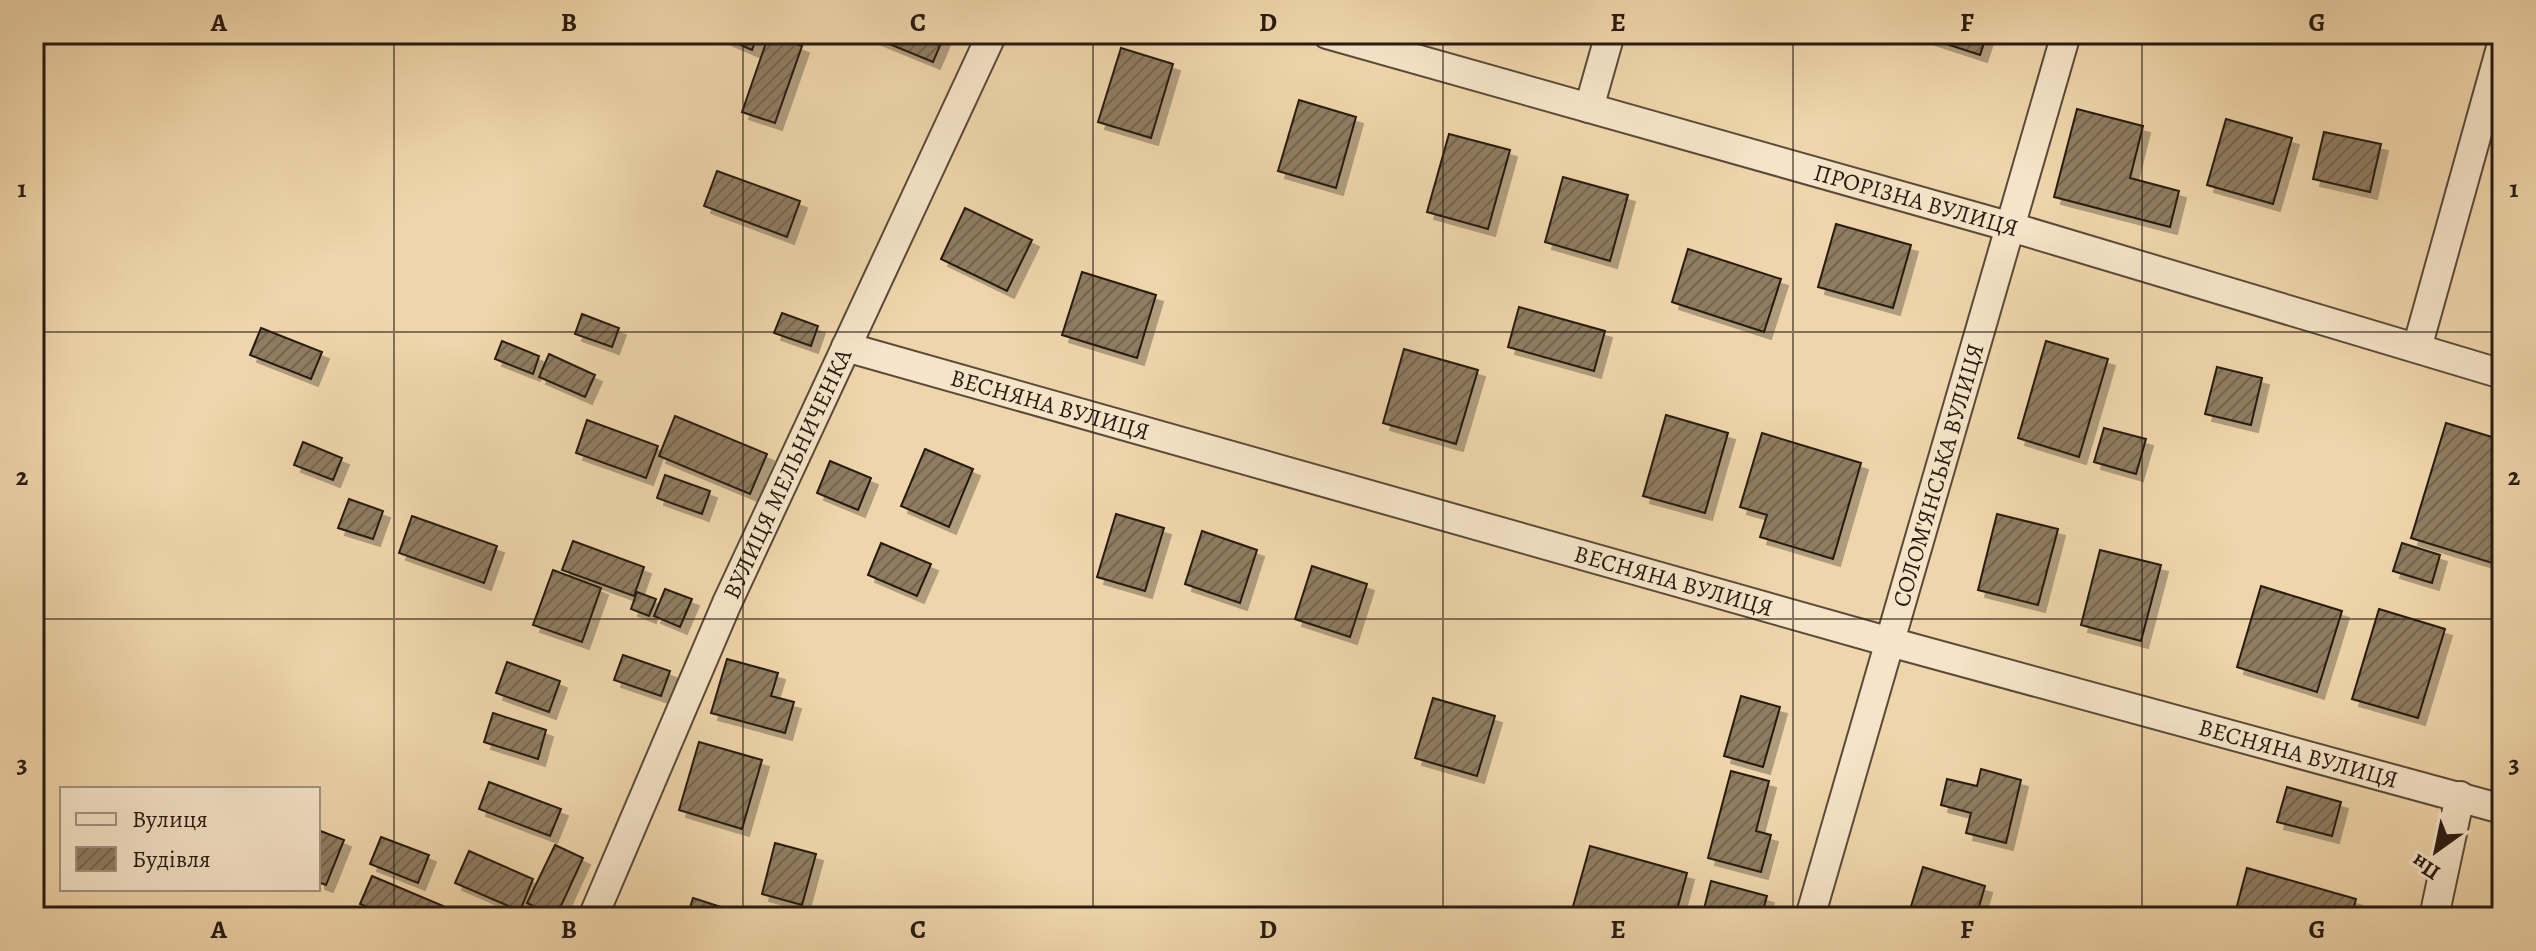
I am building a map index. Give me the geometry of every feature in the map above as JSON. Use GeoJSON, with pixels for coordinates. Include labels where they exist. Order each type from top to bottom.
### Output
{"type":"FeatureCollection","features":[{"type":"Feature","properties":{"kind":"street","name":"ВУЛИЦЯ МЕЛЬНИЧЕНКА"},"geometry":{"type":"LineString","coordinates":[[593,917],[727,603],[992,34]]}},
{"type":"Feature","properties":{"kind":"street","name":"ПРОРІЗНА ВУЛИЦЯ"},"geometry":{"type":"LineString","coordinates":[[1327,34],[2011,227],[2502,374]]}},
{"type":"Feature","properties":{"kind":"street"},"geometry":{"type":"LineString","coordinates":[[1589,108],[1610,34]]}},
{"type":"Feature","properties":{"kind":"street","name":"СОЛОМ'ЯНСЬКА ВУЛИЦЯ"},"geometry":{"type":"LineString","coordinates":[[1810,917],[2066,34]]}},
{"type":"Feature","properties":{"kind":"street"},"geometry":{"type":"LineString","coordinates":[[2417,348],[2502,44]]}},
{"type":"Feature","properties":{"kind":"street","name":"ВЕСНЯНА ВУЛИЦЯ"},"geometry":{"type":"LineString","coordinates":[[846,347],[1890,642],[2502,809]]}},
{"type":"Feature","properties":{"kind":"street"},"geometry":{"type":"LineString","coordinates":[[2434,917],[2460,796]]}},
{"type":"Feature","properties":{"kind":"building"},"geometry":{"type":"Polygon","coordinates":[[[715,34],[758,34],[752,50],[715,34]]]}},
{"type":"Feature","properties":{"kind":"building"},"geometry":{"type":"Polygon","coordinates":[[[769,34],[802,46],[775,123],[742,112],[769,34]]]}},
{"type":"Feature","properties":{"kind":"building"},"geometry":{"type":"Polygon","coordinates":[[[865,34],[945,34],[933,62],[865,34]]]}},
{"type":"Feature","properties":{"kind":"building"},"geometry":{"type":"Polygon","coordinates":[[[1916,34],[1987,34],[1980,55],[1916,34]]]}},
{"type":"Feature","properties":{"kind":"building"},"geometry":{"type":"Polygon","coordinates":[[[1121,48],[1173,64],[1151,138],[1098,122],[1121,48]]]}},
{"type":"Feature","properties":{"kind":"building"},"geometry":{"type":"Polygon","coordinates":[[[1299,100],[1356,117],[1336,188],[1278,171],[1299,100]]]}},
{"type":"Feature","properties":{"kind":"building"},"geometry":{"type":"Polygon","coordinates":[[[2077,109],[2143,126],[2130,178],[2179,191],[2170,227],[2054,197],[2077,109]]]}},
{"type":"Feature","properties":{"kind":"building"},"geometry":{"type":"Polygon","coordinates":[[[2226,119],[2292,138],[2273,204],[2207,185],[2226,119]]]}},
{"type":"Feature","properties":{"kind":"building"},"geometry":{"type":"Polygon","coordinates":[[[2324,132],[2381,144],[2370,192],[2313,179],[2324,132]]]}},
{"type":"Feature","properties":{"kind":"building"},"geometry":{"type":"Polygon","coordinates":[[[1449,134],[1510,150],[1488,229],[1427,212],[1449,134]]]}},
{"type":"Feature","properties":{"kind":"building"},"geometry":{"type":"Polygon","coordinates":[[[717,171],[800,201],[787,237],[704,206],[717,171]]]}},
{"type":"Feature","properties":{"kind":"building"},"geometry":{"type":"Polygon","coordinates":[[[1563,177],[1628,195],[1610,261],[1545,242],[1563,177]]]}},
{"type":"Feature","properties":{"kind":"building"},"geometry":{"type":"Polygon","coordinates":[[[965,208],[1032,240],[1007,291],[941,259],[965,208]]]}},
{"type":"Feature","properties":{"kind":"building"},"geometry":{"type":"Polygon","coordinates":[[[1836,224],[1911,245],[1893,308],[1818,287],[1836,224]]]}},
{"type":"Feature","properties":{"kind":"building"},"geometry":{"type":"Polygon","coordinates":[[[1688,249],[1781,279],[1764,332],[1672,302],[1688,249]]]}},
{"type":"Feature","properties":{"kind":"building"},"geometry":{"type":"Polygon","coordinates":[[[1082,272],[1156,295],[1137,358],[1062,335],[1082,272]]]}},
{"type":"Feature","properties":{"kind":"building"},"geometry":{"type":"Polygon","coordinates":[[[2502,273],[2502,298],[2494,296],[2502,273]]]}},
{"type":"Feature","properties":{"kind":"building"},"geometry":{"type":"Polygon","coordinates":[[[1519,307],[1605,331],[1594,371],[1508,347],[1519,307]]]}},
{"type":"Feature","properties":{"kind":"building"},"geometry":{"type":"Polygon","coordinates":[[[782,313],[818,326],[811,346],[774,333],[782,313]]]}},
{"type":"Feature","properties":{"kind":"building"},"geometry":{"type":"Polygon","coordinates":[[[582,314],[619,328],[612,347],[575,334],[582,314]]]}},
{"type":"Feature","properties":{"kind":"building"},"geometry":{"type":"Polygon","coordinates":[[[261,328],[322,352],[311,379],[250,355],[261,328]]]}},
{"type":"Feature","properties":{"kind":"building"},"geometry":{"type":"Polygon","coordinates":[[[502,341],[539,356],[533,374],[495,359],[502,341]]]}},
{"type":"Feature","properties":{"kind":"building"},"geometry":{"type":"Polygon","coordinates":[[[2046,341],[2108,359],[2079,457],[2018,438],[2046,341]]]}},
{"type":"Feature","properties":{"kind":"building"},"geometry":{"type":"Polygon","coordinates":[[[1404,349],[1478,370],[1456,444],[1383,423],[1404,349]]]}},
{"type":"Feature","properties":{"kind":"building"},"geometry":{"type":"Polygon","coordinates":[[[549,354],[595,375],[585,397],[539,377],[549,354]]]}},
{"type":"Feature","properties":{"kind":"building"},"geometry":{"type":"Polygon","coordinates":[[[2217,367],[2262,378],[2251,425],[2205,414],[2217,367]]]}},
{"type":"Feature","properties":{"kind":"building"},"geometry":{"type":"Polygon","coordinates":[[[1666,415],[1728,433],[1705,513],[1643,496],[1666,415]]]}},
{"type":"Feature","properties":{"kind":"building"},"geometry":{"type":"Polygon","coordinates":[[[675,416],[767,454],[750,494],[659,456],[675,416]]]}},
{"type":"Feature","properties":{"kind":"building"},"geometry":{"type":"Polygon","coordinates":[[[587,420],[658,446],[646,478],[576,453],[587,420]]]}},
{"type":"Feature","properties":{"kind":"building"},"geometry":{"type":"Polygon","coordinates":[[[2446,423],[2502,440],[2502,566],[2411,538],[2446,423]]]}},
{"type":"Feature","properties":{"kind":"building"},"geometry":{"type":"Polygon","coordinates":[[[2104,428],[2146,439],[2136,474],[2094,462],[2104,428]]]}},
{"type":"Feature","properties":{"kind":"building"},"geometry":{"type":"Polygon","coordinates":[[[1762,433],[1861,463],[1833,559],[1760,537],[1767,515],[1740,507],[1762,433]]]}},
{"type":"Feature","properties":{"kind":"building"},"geometry":{"type":"Polygon","coordinates":[[[303,442],[342,458],[333,480],[294,465],[303,442]]]}},
{"type":"Feature","properties":{"kind":"building"},"geometry":{"type":"Polygon","coordinates":[[[925,449],[973,469],[949,527],[901,506],[925,449]]]}},
{"type":"Feature","properties":{"kind":"building"},"geometry":{"type":"Polygon","coordinates":[[[830,461],[871,478],[858,510],[817,493],[830,461]]]}},
{"type":"Feature","properties":{"kind":"building"},"geometry":{"type":"Polygon","coordinates":[[[665,475],[710,491],[702,514],[657,498],[665,475]]]}},
{"type":"Feature","properties":{"kind":"building"},"geometry":{"type":"Polygon","coordinates":[[[349,499],[383,511],[373,539],[338,528],[349,499]]]}},
{"type":"Feature","properties":{"kind":"building"},"geometry":{"type":"Polygon","coordinates":[[[1116,514],[1164,528],[1145,591],[1097,577],[1116,514]]]}},
{"type":"Feature","properties":{"kind":"building"},"geometry":{"type":"Polygon","coordinates":[[[1997,514],[2058,529],[2038,605],[1978,590],[1997,514]]]}},
{"type":"Feature","properties":{"kind":"building"},"geometry":{"type":"Polygon","coordinates":[[[412,516],[497,546],[484,583],[399,553],[412,516]]]}},
{"type":"Feature","properties":{"kind":"building"},"geometry":{"type":"Polygon","coordinates":[[[1202,531],[1257,550],[1240,603],[1185,584],[1202,531]]]}},
{"type":"Feature","properties":{"kind":"building"},"geometry":{"type":"Polygon","coordinates":[[[573,541],[644,567],[634,596],[562,570],[573,541]]]}},
{"type":"Feature","properties":{"kind":"building"},"geometry":{"type":"Polygon","coordinates":[[[881,543],[931,564],[917,596],[868,575],[881,543]]]}},
{"type":"Feature","properties":{"kind":"building"},"geometry":{"type":"Polygon","coordinates":[[[2402,543],[2440,555],[2432,583],[2393,571],[2402,543]]]}},
{"type":"Feature","properties":{"kind":"building"},"geometry":{"type":"Polygon","coordinates":[[[2100,550],[2161,565],[2141,641],[2081,625],[2100,550]]]}},
{"type":"Feature","properties":{"kind":"building"},"geometry":{"type":"Polygon","coordinates":[[[1312,566],[1367,584],[1350,637],[1295,619],[1312,566]]]}},
{"type":"Feature","properties":{"kind":"building"},"geometry":{"type":"Polygon","coordinates":[[[553,570],[601,588],[582,642],[533,625],[553,570]]]}},
{"type":"Feature","properties":{"kind":"building"},"geometry":{"type":"Polygon","coordinates":[[[2261,586],[2342,611],[2317,692],[2237,667],[2261,586]]]}},
{"type":"Feature","properties":{"kind":"building"},"geometry":{"type":"Polygon","coordinates":[[[665,589],[692,599],[680,627],[654,616],[665,589]]]}},
{"type":"Feature","properties":{"kind":"building"},"geometry":{"type":"Polygon","coordinates":[[[637,592],[656,599],[649,616],[631,609],[637,592]]]}},
{"type":"Feature","properties":{"kind":"building"},"geometry":{"type":"Polygon","coordinates":[[[2379,609],[2445,629],[2418,718],[2352,699],[2379,609]]]}},
{"type":"Feature","properties":{"kind":"building"},"geometry":{"type":"Polygon","coordinates":[[[623,655],[670,671],[661,696],[614,680],[623,655]]]}},
{"type":"Feature","properties":{"kind":"building"},"geometry":{"type":"Polygon","coordinates":[[[727,659],[778,673],[771,696],[794,702],[785,733],[711,713],[727,659]]]}},
{"type":"Feature","properties":{"kind":"building"},"geometry":{"type":"Polygon","coordinates":[[[507,662],[560,681],[549,712],[496,693],[507,662]]]}},
{"type":"Feature","properties":{"kind":"building"},"geometry":{"type":"Polygon","coordinates":[[[1741,696],[1780,707],[1763,767],[1724,756],[1741,696]]]}},
{"type":"Feature","properties":{"kind":"building"},"geometry":{"type":"Polygon","coordinates":[[[1433,698],[1495,716],[1477,776],[1415,758],[1433,698]]]}},
{"type":"Feature","properties":{"kind":"building"},"geometry":{"type":"Polygon","coordinates":[[[493,713],[546,730],[538,759],[484,742],[493,713]]]}},
{"type":"Feature","properties":{"kind":"building"},"geometry":{"type":"Polygon","coordinates":[[[699,742],[762,760],[742,829],[679,810],[699,742]]]}},
{"type":"Feature","properties":{"kind":"building"},"geometry":{"type":"Polygon","coordinates":[[[1981,769],[2021,780],[2006,843],[1966,833],[1971,813],[1941,805],[1947,779],[1977,786],[1981,769]]]}},
{"type":"Feature","properties":{"kind":"building"},"geometry":{"type":"Polygon","coordinates":[[[1731,771],[1769,781],[1756,831],[1771,835],[1761,872],[1708,858],[1731,771]]]}},
{"type":"Feature","properties":{"kind":"building"},"geometry":{"type":"Polygon","coordinates":[[[489,782],[561,809],[550,836],[479,809],[489,782]]]}},
{"type":"Feature","properties":{"kind":"building"},"geometry":{"type":"Polygon","coordinates":[[[2287,787],[2341,802],[2332,836],[2277,822],[2287,787]]]}},
{"type":"Feature","properties":{"kind":"building"},"geometry":{"type":"Polygon","coordinates":[[[320,831],[344,840],[326,885],[320,883],[320,831]]]}},
{"type":"Feature","properties":{"kind":"building"},"geometry":{"type":"Polygon","coordinates":[[[381,837],[429,855],[418,883],[370,864],[381,837]]]}},
{"type":"Feature","properties":{"kind":"building"},"geometry":{"type":"Polygon","coordinates":[[[775,843],[816,854],[802,905],[762,894],[775,843]]]}},
{"type":"Feature","properties":{"kind":"building"},"geometry":{"type":"Polygon","coordinates":[[[555,845],[583,858],[556,917],[527,903],[555,845]]]}},
{"type":"Feature","properties":{"kind":"building"},"geometry":{"type":"Polygon","coordinates":[[[1590,846],[1687,873],[1675,917],[1570,917],[1590,846]]]}},
{"type":"Feature","properties":{"kind":"building"},"geometry":{"type":"Polygon","coordinates":[[[469,851],[533,879],[520,911],[455,883],[469,851]]]}},
{"type":"Feature","properties":{"kind":"building"},"geometry":{"type":"Polygon","coordinates":[[[1923,867],[1985,886],[1976,917],[1923,917],[1909,913],[1923,867]]]}},
{"type":"Feature","properties":{"kind":"building"},"geometry":{"type":"Polygon","coordinates":[[[2247,868],[2356,899],[2351,917],[2234,917],[2247,868]]]}},
{"type":"Feature","properties":{"kind":"building"},"geometry":{"type":"Polygon","coordinates":[[[372,876],[448,908],[445,917],[392,917],[360,904],[372,876]]]}},
{"type":"Feature","properties":{"kind":"building"},"geometry":{"type":"Polygon","coordinates":[[[1711,881],[1767,896],[1761,917],[1702,917],[1711,881]]]}},
{"type":"Feature","properties":{"kind":"building"},"geometry":{"type":"Polygon","coordinates":[[[693,898],[752,917],[687,917],[693,898]]]}},
{"type":"Feature","properties":{"kind":"building"},"geometry":{"type":"Polygon","coordinates":[[[627,910],[644,917],[624,917],[627,910]]]}}]}
